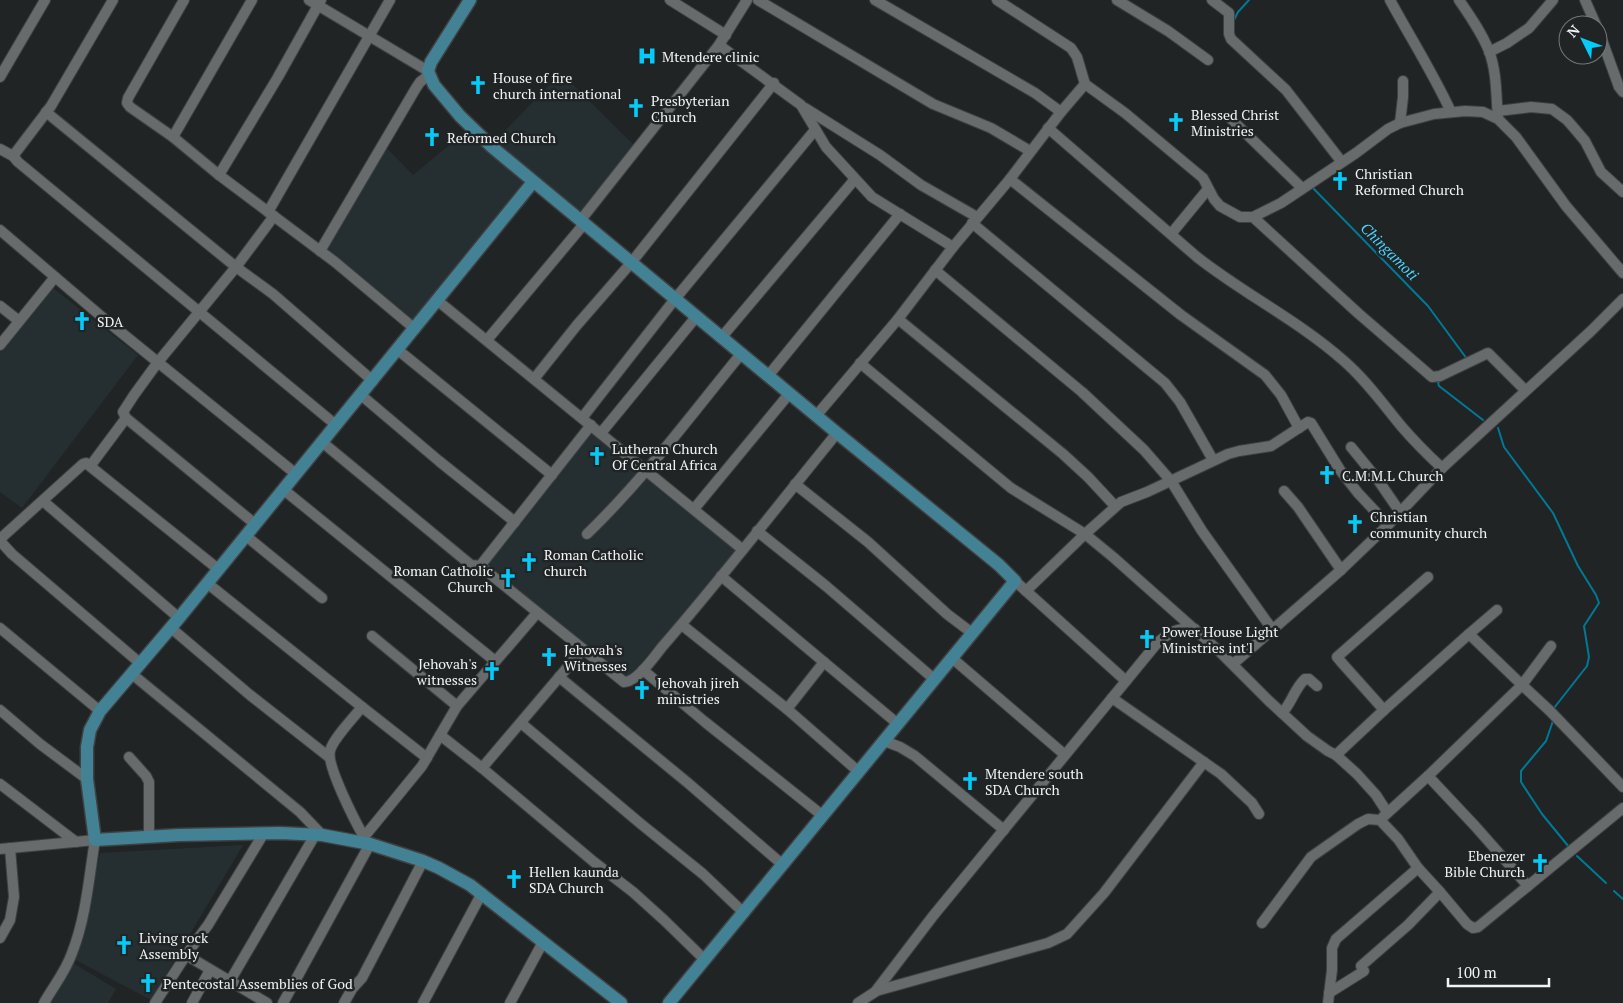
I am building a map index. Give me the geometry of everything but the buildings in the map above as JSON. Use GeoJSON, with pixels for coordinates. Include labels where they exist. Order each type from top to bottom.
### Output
{"type":"FeatureCollection","features":[{"type":"Feature","properties":{"kind":"main road"},"geometry":{"type":"LineString","coordinates":[[470,0],[431,62],[429,73],[434,84],[460,116],[492,147],[533,182],[999,565],[1015,581],[669,1003]]}},
{"type":"Feature","properties":{"kind":"main road"},"geometry":{"type":"LineString","coordinates":[[533,182],[284,490],[137,669],[100,711],[88,738],[87,779],[95,840],[264,833],[318,835],[365,841],[423,861],[455,876],[482,893],[621,1003]]}},
{"type":"Feature","properties":{"kind":"street"},"geometry":{"type":"LineString","coordinates":[[0,77],[45,0]]}},
{"type":"Feature","properties":{"kind":"street"},"geometry":{"type":"LineString","coordinates":[[13,156],[46,112],[113,0]]}},
{"type":"Feature","properties":{"kind":"street"},"geometry":{"type":"LineString","coordinates":[[184,0],[128,98],[127,103],[173,137],[219,175],[320,250],[415,329]]}},
{"type":"Feature","properties":{"kind":"street"},"geometry":{"type":"LineString","coordinates":[[173,137],[252,0]]}},
{"type":"Feature","properties":{"kind":"street"},"geometry":{"type":"LineString","coordinates":[[309,0],[320,3],[429,73],[416,88],[320,250]]}},
{"type":"Feature","properties":{"kind":"street"},"geometry":{"type":"LineString","coordinates":[[255,524],[126,418],[124,408],[158,362],[236,267],[271,214],[390,0]]}},
{"type":"Feature","properties":{"kind":"street"},"geometry":{"type":"LineString","coordinates":[[670,0],[726,35]]}},
{"type":"Feature","properties":{"kind":"street"},"geometry":{"type":"LineString","coordinates":[[487,340],[582,223],[719,45],[747,0]]}},
{"type":"Feature","properties":{"kind":"street"},"geometry":{"type":"LineString","coordinates":[[758,0],[933,104],[990,128],[1030,151]]}},
{"type":"Feature","properties":{"kind":"street"},"geometry":{"type":"LineString","coordinates":[[876,0],[1035,94],[1061,112]]}},
{"type":"Feature","properties":{"kind":"street"},"geometry":{"type":"LineString","coordinates":[[997,0],[1072,48],[1077,57],[1085,84],[1125,113],[1203,178],[1220,206],[1240,217],[1253,217],[1281,202],[1388,129],[1400,123],[1426,115],[1451,112],[1483,112],[1498,115],[1531,106],[1552,109],[1574,128],[1585,141],[1601,172],[1623,192]]}},
{"type":"Feature","properties":{"kind":"street"},"geometry":{"type":"LineString","coordinates":[[1117,0],[1168,31],[1208,60]]}},
{"type":"Feature","properties":{"kind":"street"},"geometry":{"type":"LineString","coordinates":[[1212,0],[1229,13],[1229,34],[1231,39],[1286,90],[1342,161]]}},
{"type":"Feature","properties":{"kind":"street"},"geometry":{"type":"LineString","coordinates":[[1390,0],[1439,86],[1451,112]]}},
{"type":"Feature","properties":{"kind":"street"},"geometry":{"type":"LineString","coordinates":[[1459,0],[1479,31],[1489,52],[1494,72],[1498,115],[1566,206],[1623,272]]}},
{"type":"Feature","properties":{"kind":"street"},"geometry":{"type":"LineString","coordinates":[[1489,52],[1529,28],[1553,0]]}},
{"type":"Feature","properties":{"kind":"street"},"geometry":{"type":"LineString","coordinates":[[1585,0],[1592,15]]}},
{"type":"Feature","properties":{"kind":"street"},"geometry":{"type":"LineString","coordinates":[[219,175],[320,3]]}},
{"type":"Feature","properties":{"kind":"street"},"geometry":{"type":"LineString","coordinates":[[719,45],[774,83],[804,108],[815,113],[880,155],[974,220],[1165,383],[1180,402],[1213,460]]}},
{"type":"Feature","properties":{"kind":"street"},"geometry":{"type":"LineString","coordinates":[[1608,55],[1623,92]]}},
{"type":"Feature","properties":{"kind":"street"},"geometry":{"type":"LineString","coordinates":[[1400,123],[1403,80]]}},
{"type":"Feature","properties":{"kind":"street"},"geometry":{"type":"LineString","coordinates":[[534,379],[630,263],[774,83]]}},
{"type":"Feature","properties":{"kind":"street"},"geometry":{"type":"LineString","coordinates":[[816,416],[898,319],[974,220],[1010,179],[1048,128],[1085,84]]}},
{"type":"Feature","properties":{"kind":"street"},"geometry":{"type":"LineString","coordinates":[[804,108],[826,147],[872,197],[953,247]]}},
{"type":"Feature","properties":{"kind":"street"},"geometry":{"type":"LineString","coordinates":[[46,112],[236,267],[273,294],[373,380]]}},
{"type":"Feature","properties":{"kind":"street"},"geometry":{"type":"LineString","coordinates":[[1230,118],[1302,188]]}},
{"type":"Feature","properties":{"kind":"street"},"geometry":{"type":"LineString","coordinates":[[1048,128],[1219,274],[1291,320],[1343,360],[1371,388],[1403,429],[1442,468]]}},
{"type":"Feature","properties":{"kind":"street"},"geometry":{"type":"LineString","coordinates":[[582,418],[675,299],[815,130]]}},
{"type":"Feature","properties":{"kind":"street"},"geometry":{"type":"LineString","coordinates":[[0,149],[13,156],[336,426]]}},
{"type":"Feature","properties":{"kind":"street"},"geometry":{"type":"LineString","coordinates":[[721,338],[855,178]]}},
{"type":"Feature","properties":{"kind":"street"},"geometry":{"type":"LineString","coordinates":[[1010,179],[1181,315],[1264,376],[1281,395],[1299,428]]}},
{"type":"Feature","properties":{"kind":"street"},"geometry":{"type":"LineString","coordinates":[[1171,234],[1208,188]]}},
{"type":"Feature","properties":{"kind":"street"},"geometry":{"type":"LineString","coordinates":[[768,376],[900,214]]}},
{"type":"Feature","properties":{"kind":"street"},"geometry":{"type":"LineString","coordinates":[[1253,217],[1359,314],[1432,377],[1440,376],[1488,353],[1525,390]]}},
{"type":"Feature","properties":{"kind":"street"},"geometry":{"type":"LineString","coordinates":[[0,230],[296,474]]}},
{"type":"Feature","properties":{"kind":"street"},"geometry":{"type":"LineString","coordinates":[[935,270],[1082,392],[1144,450],[1171,481],[1202,532],[1272,629]]}},
{"type":"Feature","properties":{"kind":"street"},"geometry":{"type":"LineString","coordinates":[[0,345],[55,277]]}},
{"type":"Feature","properties":{"kind":"street"},"geometry":{"type":"LineString","coordinates":[[1233,664],[1341,570],[1388,525],[1442,468],[1591,331],[1623,299]]}},
{"type":"Feature","properties":{"kind":"street"},"geometry":{"type":"LineString","coordinates":[[438,301],[742,549]]}},
{"type":"Feature","properties":{"kind":"street"},"geometry":{"type":"LineString","coordinates":[[0,306],[19,321]]}},
{"type":"Feature","properties":{"kind":"street"},"geometry":{"type":"LineString","coordinates":[[601,433],[696,317]]}},
{"type":"Feature","properties":{"kind":"street"},"geometry":{"type":"LineString","coordinates":[[898,319],[1063,454],[1088,477],[1114,506]]}},
{"type":"Feature","properties":{"kind":"street"},"geometry":{"type":"LineString","coordinates":[[398,350],[552,475]]}},
{"type":"Feature","properties":{"kind":"street"},"geometry":{"type":"LineString","coordinates":[[587,534],[648,471],[742,354]]}},
{"type":"Feature","properties":{"kind":"street"},"geometry":{"type":"LineString","coordinates":[[860,363],[1011,488],[1085,534],[1195,629],[1307,736],[1336,755],[1368,784],[1383,816],[1418,868],[1467,924],[1474,928],[1478,927],[1623,808]]}},
{"type":"Feature","properties":{"kind":"street"},"geometry":{"type":"LineString","coordinates":[[694,509],[789,394]]}},
{"type":"Feature","properties":{"kind":"street"},"geometry":{"type":"LineString","coordinates":[[361,395],[515,522]]}},
{"type":"Feature","properties":{"kind":"street"},"geometry":{"type":"LineString","coordinates":[[91,465],[126,418]]}},
{"type":"Feature","properties":{"kind":"street"},"geometry":{"type":"LineString","coordinates":[[1026,591],[1114,506],[1213,460],[1238,451],[1271,446],[1308,422],[1311,423],[1340,470],[1364,500],[1388,525]]}},
{"type":"Feature","properties":{"kind":"street"},"geometry":{"type":"LineString","coordinates":[[480,566],[591,425]]}},
{"type":"Feature","properties":{"kind":"street"},"geometry":{"type":"LineString","coordinates":[[322,442],[471,565],[480,566],[624,682],[628,682],[633,680],[643,670],[682,625],[837,433]]}},
{"type":"Feature","properties":{"kind":"street"},"geometry":{"type":"LineString","coordinates":[[1351,447],[1378,480],[1400,512]]}},
{"type":"Feature","properties":{"kind":"street"},"geometry":{"type":"LineString","coordinates":[[218,569],[91,465],[86,463],[82,464],[0,540],[12,554],[137,669],[300,812],[318,835],[230,981]]}},
{"type":"Feature","properties":{"kind":"street"},"geometry":{"type":"LineString","coordinates":[[795,484],[868,542],[947,614],[972,634]]}},
{"type":"Feature","properties":{"kind":"street"},"geometry":{"type":"LineString","coordinates":[[284,490],[495,661]]}},
{"type":"Feature","properties":{"kind":"street"},"geometry":{"type":"LineString","coordinates":[[1284,491],[1302,512],[1341,570]]}},
{"type":"Feature","properties":{"kind":"street"},"geometry":{"type":"LineString","coordinates":[[43,501],[250,694],[329,757],[347,805],[365,841]]}},
{"type":"Feature","properties":{"kind":"street"},"geometry":{"type":"LineString","coordinates":[[757,531],[826,586],[934,679]]}},
{"type":"Feature","properties":{"kind":"street"},"geometry":{"type":"LineString","coordinates":[[246,536],[322,598]]}},
{"type":"Feature","properties":{"kind":"street"},"geometry":{"type":"LineString","coordinates":[[721,576],[898,724]]}},
{"type":"Feature","properties":{"kind":"street"},"geometry":{"type":"LineString","coordinates":[[1384,710],[1337,657],[1428,577]]}},
{"type":"Feature","properties":{"kind":"street"},"geometry":{"type":"LineString","coordinates":[[1015,581],[1126,681]]}},
{"type":"Feature","properties":{"kind":"street"},"geometry":{"type":"LineString","coordinates":[[207,583],[428,758]]}},
{"type":"Feature","properties":{"kind":"street"},"geometry":{"type":"LineString","coordinates":[[1336,755],[1497,610]]}},
{"type":"Feature","properties":{"kind":"street"},"geometry":{"type":"LineString","coordinates":[[283,1003],[365,841],[428,758],[457,706],[537,613]]}},
{"type":"Feature","properties":{"kind":"street"},"geometry":{"type":"LineString","coordinates":[[682,625],[787,709],[858,772]]}},
{"type":"Feature","properties":{"kind":"street"},"geometry":{"type":"LineString","coordinates":[[0,628],[100,711]]}},
{"type":"Feature","properties":{"kind":"street"},"geometry":{"type":"LineString","coordinates":[[875,992],[933,916],[1158,642],[1181,628],[1195,629]]}},
{"type":"Feature","properties":{"kind":"street"},"geometry":{"type":"LineString","coordinates":[[1469,634],[1550,711],[1623,787]]}},
{"type":"Feature","properties":{"kind":"street"},"geometry":{"type":"LineString","coordinates":[[372,636],[457,706]]}},
{"type":"Feature","properties":{"kind":"street"},"geometry":{"type":"LineString","coordinates":[[1262,924],[1311,857],[1358,824],[1383,816],[1428,776],[1522,685],[1551,646]]}},
{"type":"Feature","properties":{"kind":"street"},"geometry":{"type":"LineString","coordinates":[[482,768],[583,648]]}},
{"type":"Feature","properties":{"kind":"street"},"geometry":{"type":"LineString","coordinates":[[952,658],[1065,755]]}},
{"type":"Feature","properties":{"kind":"street"},"geometry":{"type":"LineString","coordinates":[[787,709],[824,662]]}},
{"type":"Feature","properties":{"kind":"street"},"geometry":{"type":"LineString","coordinates":[[643,670],[704,722],[823,816]]}},
{"type":"Feature","properties":{"kind":"street"},"geometry":{"type":"LineString","coordinates":[[559,677],[688,783],[783,865]]}},
{"type":"Feature","properties":{"kind":"street"},"geometry":{"type":"LineString","coordinates":[[1282,713],[1294,691],[1305,679],[1309,679],[1317,686]]}},
{"type":"Feature","properties":{"kind":"street"},"geometry":{"type":"LineString","coordinates":[[1112,698],[1220,774],[1247,798],[1259,814]]}},
{"type":"Feature","properties":{"kind":"street"},"geometry":{"type":"LineString","coordinates":[[329,757],[332,745],[362,707]]}},
{"type":"Feature","properties":{"kind":"street"},"geometry":{"type":"LineString","coordinates":[[0,710],[40,744],[87,779]]}},
{"type":"Feature","properties":{"kind":"street"},"geometry":{"type":"LineString","coordinates":[[520,723],[703,874],[744,913]]}},
{"type":"Feature","properties":{"kind":"street"},"geometry":{"type":"LineString","coordinates":[[440,735],[633,892],[705,960]]}},
{"type":"Feature","properties":{"kind":"street"},"geometry":{"type":"LineString","coordinates":[[884,740],[915,756],[1004,830]]}},
{"type":"Feature","properties":{"kind":"street"},"geometry":{"type":"LineString","coordinates":[[130,757],[149,782],[149,837]]}},
{"type":"Feature","properties":{"kind":"street"},"geometry":{"type":"LineString","coordinates":[[858,1003],[875,992],[1048,943],[1067,934],[1104,893],[1204,762]]}},
{"type":"Feature","properties":{"kind":"street"},"geometry":{"type":"LineString","coordinates":[[1428,776],[1528,886]]}},
{"type":"Feature","properties":{"kind":"street"},"geometry":{"type":"LineString","coordinates":[[0,784],[76,842]]}},
{"type":"Feature","properties":{"kind":"street"},"geometry":{"type":"LineString","coordinates":[[155,1003],[208,925],[264,833]]}},
{"type":"Feature","properties":{"kind":"street"},"geometry":{"type":"LineString","coordinates":[[0,938],[10,920],[14,897],[5,848],[95,840],[82,918],[75,947],[44,1003]]}},
{"type":"Feature","properties":{"kind":"street"},"geometry":{"type":"LineString","coordinates":[[344,1003],[352,989],[362,978],[423,861]]}},
{"type":"Feature","properties":{"kind":"street"},"geometry":{"type":"LineString","coordinates":[[1329,998],[1332,948],[1336,939],[1418,868]]}},
{"type":"Feature","properties":{"kind":"street"},"geometry":{"type":"LineString","coordinates":[[1329,998],[1408,926],[1440,892]]}},
{"type":"Feature","properties":{"kind":"street"},"geometry":{"type":"LineString","coordinates":[[423,1003],[482,893]]}},
{"type":"Feature","properties":{"kind":"street"},"geometry":{"type":"LineString","coordinates":[[510,1003],[543,942]]}},
{"type":"Feature","properties":{"kind":"street"},"geometry":{"type":"LineString","coordinates":[[186,955],[267,1003]]}},
{"type":"Feature","properties":{"kind":"street"},"geometry":{"type":"LineString","coordinates":[[192,1003],[210,970]]}},
{"type":"Feature","properties":{"kind":"shaded area"},"geometry":{"type":"Polygon","coordinates":[[[561,73],[634,145],[576,220],[532,183],[412,329],[319,249],[382,143],[413,175],[470,128],[490,146],[561,73]]]}},
{"type":"Feature","properties":{"kind":"shaded area"},"geometry":{"type":"Polygon","coordinates":[[[53,288],[138,355],[22,508],[0,492],[0,350],[53,288]]]}},
{"type":"Feature","properties":{"kind":"shaded area"},"geometry":{"type":"Polygon","coordinates":[[[587,425],[739,550],[626,681],[579,654],[479,564],[587,425]]]}},
{"type":"Feature","properties":{"kind":"shaded area"},"geometry":{"type":"Polygon","coordinates":[[[243,845],[151,1000],[74,959],[100,853],[243,845]]]}},
{"type":"Feature","properties":{"kind":"shaded area"},"geometry":{"type":"Polygon","coordinates":[[[68,960],[116,989],[108,1003],[42,1003],[68,960]]]}},
{"type":"Feature","properties":{"kind":"waterway","name":"Chingamoti"},"geometry":{"type":"LineString","coordinates":[[1233,22],[1238,12],[1249,0]]}},
{"type":"Feature","properties":{"kind":"waterway","name":"Chingamoti"},"geometry":{"type":"LineString","coordinates":[[1312,187],[1428,306],[1467,359]]}},
{"type":"Feature","properties":{"kind":"waterway","name":"Chingamoti"},"geometry":{"type":"LineString","coordinates":[[1441,380],[1438,383],[1439,386],[1483,420]]}},
{"type":"Feature","properties":{"kind":"waterway"},"geometry":{"type":"LineString","coordinates":[[1498,428],[1504,447],[1553,513],[1578,566],[1599,603],[1584,626],[1589,657],[1587,666],[1554,708]]}},
{"type":"Feature","properties":{"kind":"waterway"},"geometry":{"type":"LineString","coordinates":[[1553,721],[1546,741],[1521,771],[1521,782],[1542,814],[1569,847]]}},
{"type":"Feature","properties":{"kind":"waterway"},"geometry":{"type":"LineString","coordinates":[[1577,856],[1606,883]]}},
{"type":"Feature","properties":{"kind":"waterway"},"geometry":{"type":"LineString","coordinates":[[1614,891],[1623,899]]}},
{"type":"Feature","properties":{"kind":"place","name":"Mtendere clinic"},"geometry":{"type":"Point","coordinates":[647,56]}},
{"type":"Feature","properties":{"kind":"place","name":"House of fire church international"},"geometry":{"type":"Point","coordinates":[478,85]}},
{"type":"Feature","properties":{"kind":"place","name":"Presbyterian Church"},"geometry":{"type":"Point","coordinates":[636,108]}},
{"type":"Feature","properties":{"kind":"place","name":"Blessed Christ Ministries"},"geometry":{"type":"Point","coordinates":[1176,122]}},
{"type":"Feature","properties":{"kind":"place","name":"Reformed Church"},"geometry":{"type":"Point","coordinates":[432,137]}},
{"type":"Feature","properties":{"kind":"place","name":"Christian Reformed Church"},"geometry":{"type":"Point","coordinates":[1340,181]}},
{"type":"Feature","properties":{"kind":"place","name":"SDA"},"geometry":{"type":"Point","coordinates":[82,321]}},
{"type":"Feature","properties":{"kind":"place","name":"Lutheran Church Of Central Africa"},"geometry":{"type":"Point","coordinates":[597,456]}},
{"type":"Feature","properties":{"kind":"place","name":"C.M.M.L Church"},"geometry":{"type":"Point","coordinates":[1327,475]}},
{"type":"Feature","properties":{"kind":"place","name":"Christian community church"},"geometry":{"type":"Point","coordinates":[1355,524]}},
{"type":"Feature","properties":{"kind":"place","name":"Roman Catholic church"},"geometry":{"type":"Point","coordinates":[529,562]}},
{"type":"Feature","properties":{"kind":"place","name":"Roman Catholic Church"},"geometry":{"type":"Point","coordinates":[508,578]}},
{"type":"Feature","properties":{"kind":"place","name":"Power House Light Ministries int'l"},"geometry":{"type":"Point","coordinates":[1147,639]}},
{"type":"Feature","properties":{"kind":"place","name":"Jehovah's Witnesses"},"geometry":{"type":"Point","coordinates":[549,657]}},
{"type":"Feature","properties":{"kind":"place","name":"Jehovah's witnesses"},"geometry":{"type":"Point","coordinates":[492,671]}},
{"type":"Feature","properties":{"kind":"place","name":"Jehovah jireh ministries"},"geometry":{"type":"Point","coordinates":[642,690]}},
{"type":"Feature","properties":{"kind":"place","name":"Mtendere south SDA Church"},"geometry":{"type":"Point","coordinates":[970,781]}},
{"type":"Feature","properties":{"kind":"place","name":"Ebenezer Bible Church"},"geometry":{"type":"Point","coordinates":[1540,863]}},
{"type":"Feature","properties":{"kind":"place","name":"Hellen kaunda SDA Church"},"geometry":{"type":"Point","coordinates":[514,879]}},
{"type":"Feature","properties":{"kind":"place","name":"Living rock Assembly"},"geometry":{"type":"Point","coordinates":[124,945]}},
{"type":"Feature","properties":{"kind":"place","name":"Pentecostal Assemblies of God"},"geometry":{"type":"Point","coordinates":[148,983]}}]}
